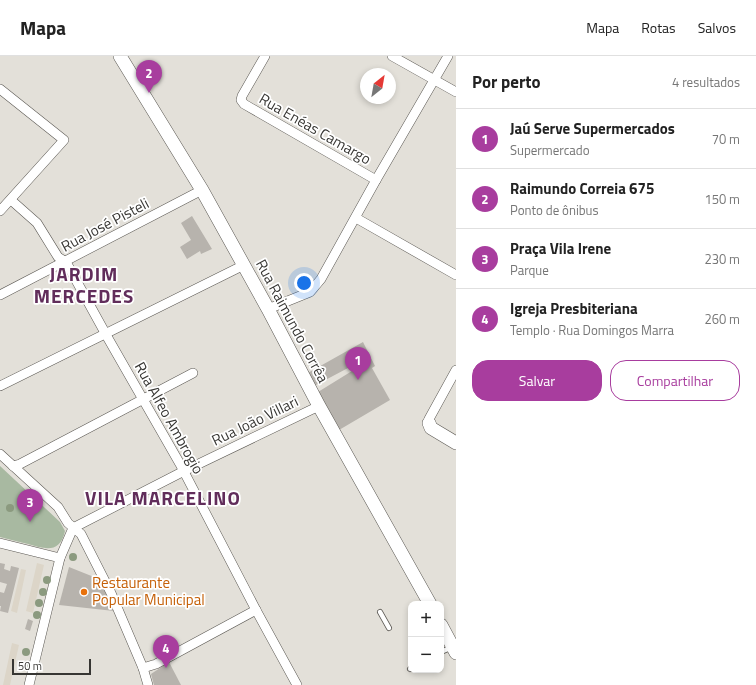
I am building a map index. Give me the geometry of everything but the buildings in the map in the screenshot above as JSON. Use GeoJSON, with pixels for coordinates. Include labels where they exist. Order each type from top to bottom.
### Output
{"type":"FeatureCollection","features":[{"type":"Feature","properties":{"kind":"main road","name":"Rua Raimundo Corrêa"},"geometry":{"type":"LineString","coordinates":[[120,56],[202,190],[428,601]]}},
{"type":"Feature","properties":{"kind":"main road"},"geometry":{"type":"LineString","coordinates":[[428,423],[431,428],[456,442]]}},
{"type":"Feature","properties":{"kind":"main road"},"geometry":{"type":"LineString","coordinates":[[444,634],[450,651]]}},
{"type":"Feature","properties":{"kind":"street","name":"Rua Enéas Camargo"},"geometry":{"type":"LineString","coordinates":[[265,56],[242,96],[241,100],[244,104],[376,180]]}},
{"type":"Feature","properties":{"kind":"street"},"geometry":{"type":"LineString","coordinates":[[392,56],[456,92]]}},
{"type":"Feature","properties":{"kind":"street"},"geometry":{"type":"LineString","coordinates":[[268,309],[310,292],[321,279],[376,180],[448,56]]}},
{"type":"Feature","properties":{"kind":"street"},"geometry":{"type":"LineString","coordinates":[[0,89],[64,140],[0,211]]}},
{"type":"Feature","properties":{"kind":"street","name":"Rua José Pisteli"},"geometry":{"type":"LineString","coordinates":[[0,295],[202,190]]}},
{"type":"Feature","properties":{"kind":"street","name":"Rua Alfeo Ambrogio"},"geometry":{"type":"LineString","coordinates":[[11,200],[34,220],[58,257],[66,262],[184,471],[256,610],[297,685]]}},
{"type":"Feature","properties":{"kind":"street"},"geometry":{"type":"LineString","coordinates":[[356,218],[456,276]]}},
{"type":"Feature","properties":{"kind":"street"},"geometry":{"type":"LineString","coordinates":[[0,386],[244,265]]}},
{"type":"Feature","properties":{"kind":"street"},"geometry":{"type":"LineString","coordinates":[[428,423],[456,370]]}},
{"type":"Feature","properties":{"kind":"street"},"geometry":{"type":"LineString","coordinates":[[13,466],[20,464],[193,372]]}},
{"type":"Feature","properties":{"kind":"street","name":"Rua João Villari"},"geometry":{"type":"LineString","coordinates":[[74,528],[184,471],[320,406]]}},
{"type":"Feature","properties":{"kind":"street"},"geometry":{"type":"LineString","coordinates":[[0,454],[58,507],[68,523],[81,534],[111,593],[143,668],[148,685]]}},
{"type":"Feature","properties":{"kind":"street"},"geometry":{"type":"LineString","coordinates":[[29,685],[60,558],[74,528]]}},
{"type":"Feature","properties":{"kind":"street"},"geometry":{"type":"LineString","coordinates":[[0,543],[60,558]]}},
{"type":"Feature","properties":{"kind":"street"},"geometry":{"type":"LineString","coordinates":[[143,668],[156,664],[256,610]]}},
{"type":"Feature","properties":{"kind":"lane"},"geometry":{"type":"LineString","coordinates":[[380,612],[389,628]]}},
{"type":"Feature","properties":{"kind":"shaded area"},"geometry":{"type":"Polygon","coordinates":[[[37,563],[44,565],[33,613],[26,611],[37,563]]]}},
{"type":"Feature","properties":{"kind":"shaded area"},"geometry":{"type":"Polygon","coordinates":[[[21,569],[26,570],[17,613],[11,611],[21,569]]]}},
{"type":"Feature","properties":{"kind":"shaded area"},"geometry":{"type":"Polygon","coordinates":[[[12,643],[19,645],[10,685],[3,685],[12,643]]]}},
{"type":"Feature","properties":{"kind":"green space"},"geometry":{"type":"Polygon","coordinates":[[[0,466],[60,522],[65,531],[63,538],[56,547],[40,547],[0,537],[0,466]]]}},
{"type":"Feature","properties":{"kind":"place","name":"Raimundo Correia 675"},"geometry":{"type":"Point","coordinates":[149,93]}},
{"type":"Feature","properties":{"kind":"place","name":"Jaú Serve Supermercados"},"geometry":{"type":"Point","coordinates":[358,380]}},
{"type":"Feature","properties":{"kind":"place","name":"Praça Vila Irene"},"geometry":{"type":"Point","coordinates":[30,522]}},
{"type":"Feature","properties":{"kind":"place","name":"Restaurante Popular Municipal"},"geometry":{"type":"Point","coordinates":[84,592]}},
{"type":"Feature","properties":{"kind":"place","name":"Igreja Presbiteriana"},"geometry":{"type":"Point","coordinates":[166,668]}},
{"type":"Feature","properties":{"kind":"district","name":"JARDIM MERCEDES"},"geometry":{"type":"Point","coordinates":[84,285]}},
{"type":"Feature","properties":{"kind":"district","name":"VILA MARCELINO"},"geometry":{"type":"Point","coordinates":[163,498]}}]}
